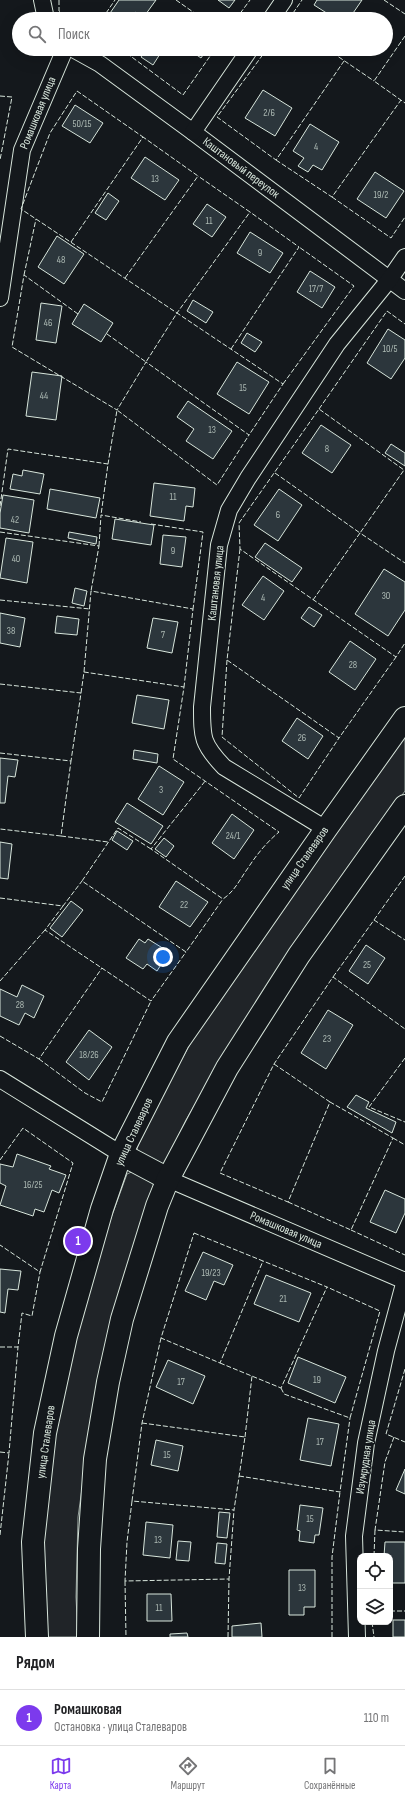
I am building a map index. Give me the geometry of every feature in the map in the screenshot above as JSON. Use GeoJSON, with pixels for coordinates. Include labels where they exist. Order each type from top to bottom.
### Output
{"type":"FeatureCollection","features":[{"type":"Feature","properties":{"kind":"main road","name":"улица Сталеваров"},"geometry":{"type":"LineString","coordinates":[[37,1637],[33,1542],[45,1433],[66,1336],[102,1209],[122,1154],[178,1042],[405,718]]}},
{"type":"Feature","properties":{"kind":"main road"},"geometry":{"type":"LineString","coordinates":[[88,1637],[89,1549],[95,1467],[108,1382],[122,1319],[157,1206],[168,1179],[227,1068],[299,955],[405,806]]}},
{"type":"Feature","properties":{"kind":"main road"},"geometry":{"type":"LineString","coordinates":[[122,1154],[168,1179]]}},
{"type":"Feature","properties":{"kind":"street"},"geometry":{"type":"LineString","coordinates":[[42,0],[45,12]]}},
{"type":"Feature","properties":{"kind":"street"},"geometry":{"type":"LineString","coordinates":[[276,12],[284,0]]}},
{"type":"Feature","properties":{"kind":"street","name":"Ромашковая улица"},"geometry":{"type":"LineString","coordinates":[[0,298],[22,150],[63,56]]}},
{"type":"Feature","properties":{"kind":"street","name":"Каштановый переулок"},"geometry":{"type":"LineString","coordinates":[[86,56],[100,64],[193,132],[405,292]]}},
{"type":"Feature","properties":{"kind":"street"},"geometry":{"type":"LineString","coordinates":[[193,132],[245,56]]}},
{"type":"Feature","properties":{"kind":"street","name":"Каштановая улица"},"geometry":{"type":"LineString","coordinates":[[326,829],[224,767],[210,752],[202,733],[202,707],[219,545],[229,510],[248,478],[337,344],[389,280],[405,257]]}},
{"type":"Feature","properties":{"kind":"street"},"geometry":{"type":"LineString","coordinates":[[0,1079],[122,1154]]}},
{"type":"Feature","properties":{"kind":"street","name":"Ромашковая улица"},"geometry":{"type":"LineString","coordinates":[[168,1179],[405,1281]]}},
{"type":"Feature","properties":{"kind":"street","name":"Изумрудная улица"},"geometry":{"type":"LineString","coordinates":[[357,1637],[354,1536],[366,1443],[386,1351],[405,1281]]}},
{"type":"Feature","properties":{"kind":"shaded area"},"geometry":{"type":"Polygon","coordinates":[[[405,736],[405,791],[368,842],[228,1047],[186,1120],[165,1163],[156,1168],[139,1158],[137,1148],[154,1110],[201,1024],[405,736]]]}},
{"type":"Feature","properties":{"kind":"shaded area"},"geometry":{"type":"Polygon","coordinates":[[[134,1171],[151,1178],[154,1187],[93,1410],[78,1517],[76,1597],[78,1637],[43,1637],[43,1563],[47,1491],[58,1405],[107,1229],[127,1174],[134,1171]]]}},
{"type":"Feature","properties":{"kind":"building"},"geometry":{"type":"Polygon","coordinates":[[[119,0],[156,0],[147,12],[111,12],[119,0]]]}},
{"type":"Feature","properties":{"kind":"building"},"geometry":{"type":"Polygon","coordinates":[[[218,0],[235,0],[229,8],[218,0]]]}},
{"type":"Feature","properties":{"kind":"building"},"geometry":{"type":"Polygon","coordinates":[[[317,0],[362,0],[354,12],[325,12],[314,5],[317,0]]]}},
{"type":"Feature","properties":{"kind":"building"},"geometry":{"type":"Polygon","coordinates":[[[142,56],[159,56],[153,65],[141,57],[142,56]]]}},
{"type":"Feature","properties":{"kind":"building"},"geometry":{"type":"Polygon","coordinates":[[[263,90],[292,108],[275,136],[245,118],[263,90]]]}},
{"type":"Feature","properties":{"kind":"building"},"geometry":{"type":"Polygon","coordinates":[[[75,105],[103,123],[90,143],[62,126],[75,105]]]}},
{"type":"Feature","properties":{"kind":"building"},"geometry":{"type":"Polygon","coordinates":[[[310,124],[339,142],[322,170],[313,165],[308,172],[298,166],[304,158],[293,151],[310,124]]]}},
{"type":"Feature","properties":{"kind":"building"},"geometry":{"type":"Polygon","coordinates":[[[145,157],[179,180],[165,200],[131,178],[145,157]]]}},
{"type":"Feature","properties":{"kind":"building"},"geometry":{"type":"Polygon","coordinates":[[[375,172],[404,191],[386,218],[357,199],[375,172]]]}},
{"type":"Feature","properties":{"kind":"building"},"geometry":{"type":"Polygon","coordinates":[[[108,193],[119,201],[106,220],[95,213],[108,193]]]}},
{"type":"Feature","properties":{"kind":"building"},"geometry":{"type":"Polygon","coordinates":[[[207,204],[226,217],[212,237],[193,224],[207,204]]]}},
{"type":"Feature","properties":{"kind":"building"},"geometry":{"type":"Polygon","coordinates":[[[250,232],[283,253],[270,273],[237,253],[250,232]]]}},
{"type":"Feature","properties":{"kind":"building"},"geometry":{"type":"Polygon","coordinates":[[[57,236],[84,254],[64,284],[38,267],[57,236]]]}},
{"type":"Feature","properties":{"kind":"building"},"geometry":{"type":"Polygon","coordinates":[[[310,271],[335,287],[322,308],[297,292],[310,271]]]}},
{"type":"Feature","properties":{"kind":"building"},"geometry":{"type":"Polygon","coordinates":[[[193,300],[213,312],[206,323],[187,311],[193,300]]]}},
{"type":"Feature","properties":{"kind":"building"},"geometry":{"type":"Polygon","coordinates":[[[41,303],[62,306],[56,343],[36,340],[41,303]]]}},
{"type":"Feature","properties":{"kind":"building"},"geometry":{"type":"Polygon","coordinates":[[[84,304],[113,323],[101,342],[72,324],[84,304]]]}},
{"type":"Feature","properties":{"kind":"building"},"geometry":{"type":"Polygon","coordinates":[[[388,329],[405,340],[405,358],[391,379],[367,363],[388,329]]]}},
{"type":"Feature","properties":{"kind":"building"},"geometry":{"type":"Polygon","coordinates":[[[247,333],[262,342],[255,352],[241,343],[247,333]]]}},
{"type":"Feature","properties":{"kind":"building"},"geometry":{"type":"Polygon","coordinates":[[[237,362],[269,382],[249,414],[217,394],[237,362]]]}},
{"type":"Feature","properties":{"kind":"building"},"geometry":{"type":"Polygon","coordinates":[[[32,372],[62,376],[56,420],[26,416],[32,372]]]}},
{"type":"Feature","properties":{"kind":"building"},"geometry":{"type":"Polygon","coordinates":[[[188,401],[232,431],[213,459],[186,441],[194,429],[177,417],[188,401]]]}},
{"type":"Feature","properties":{"kind":"building"},"geometry":{"type":"Polygon","coordinates":[[[321,425],[351,445],[332,473],[302,453],[321,425]]]}},
{"type":"Feature","properties":{"kind":"building"},"geometry":{"type":"Polygon","coordinates":[[[391,444],[405,453],[405,466],[385,453],[391,444]]]}},
{"type":"Feature","properties":{"kind":"building"},"geometry":{"type":"Polygon","coordinates":[[[23,470],[44,474],[40,494],[10,489],[13,474],[22,476],[23,470]]]}},
{"type":"Feature","properties":{"kind":"building"},"geometry":{"type":"Polygon","coordinates":[[[154,483],[195,488],[193,507],[186,506],[184,521],[150,516],[154,483]]]}},
{"type":"Feature","properties":{"kind":"building"},"geometry":{"type":"Polygon","coordinates":[[[50,489],[100,498],[96,518],[47,509],[50,489]]]}},
{"type":"Feature","properties":{"kind":"building"},"geometry":{"type":"Polygon","coordinates":[[[279,489],[302,505],[278,541],[254,525],[279,489]]]}},
{"type":"Feature","properties":{"kind":"building"},"geometry":{"type":"Polygon","coordinates":[[[3,495],[34,500],[29,533],[0,528],[0,513],[3,495]]]}},
{"type":"Feature","properties":{"kind":"building"},"geometry":{"type":"Polygon","coordinates":[[[115,519],[154,525],[151,545],[112,539],[115,519]]]}},
{"type":"Feature","properties":{"kind":"building"},"geometry":{"type":"Polygon","coordinates":[[[69,532],[97,537],[96,544],[68,538],[69,532]]]}},
{"type":"Feature","properties":{"kind":"building"},"geometry":{"type":"Polygon","coordinates":[[[163,535],[186,537],[182,567],[160,564],[163,535]]]}},
{"type":"Feature","properties":{"kind":"building"},"geometry":{"type":"Polygon","coordinates":[[[6,538],[33,542],[27,583],[0,578],[6,538]]]}},
{"type":"Feature","properties":{"kind":"building"},"geometry":{"type":"Polygon","coordinates":[[[265,543],[302,568],[292,582],[255,557],[265,543]]]}},
{"type":"Feature","properties":{"kind":"building"},"geometry":{"type":"Polygon","coordinates":[[[384,569],[405,582],[405,610],[388,636],[355,614],[384,569]]]}},
{"type":"Feature","properties":{"kind":"building"},"geometry":{"type":"Polygon","coordinates":[[[263,576],[284,591],[264,620],[242,605],[263,576]]]}},
{"type":"Feature","properties":{"kind":"building"},"geometry":{"type":"Polygon","coordinates":[[[75,588],[87,591],[84,606],[72,603],[75,588]]]}},
{"type":"Feature","properties":{"kind":"building"},"geometry":{"type":"Polygon","coordinates":[[[309,607],[322,615],[314,627],[301,618],[309,607]]]}},
{"type":"Feature","properties":{"kind":"building"},"geometry":{"type":"Polygon","coordinates":[[[0,613],[25,618],[20,647],[0,643],[0,613]]]}},
{"type":"Feature","properties":{"kind":"building"},"geometry":{"type":"Polygon","coordinates":[[[57,616],[79,619],[77,635],[55,633],[57,616]]]}},
{"type":"Feature","properties":{"kind":"building"},"geometry":{"type":"Polygon","coordinates":[[[153,618],[178,622],[172,653],[147,648],[153,618]]]}},
{"type":"Feature","properties":{"kind":"building"},"geometry":{"type":"Polygon","coordinates":[[[350,641],[376,659],[355,690],[329,672],[350,641]]]}},
{"type":"Feature","properties":{"kind":"building"},"geometry":{"type":"Polygon","coordinates":[[[137,695],[169,700],[164,729],[132,723],[137,695]]]}},
{"type":"Feature","properties":{"kind":"building"},"geometry":{"type":"Polygon","coordinates":[[[297,718],[323,736],[308,759],[282,741],[297,718]]]}},
{"type":"Feature","properties":{"kind":"building"},"geometry":{"type":"Polygon","coordinates":[[[134,750],[158,754],[157,763],[133,759],[134,750]]]}},
{"type":"Feature","properties":{"kind":"building"},"geometry":{"type":"Polygon","coordinates":[[[0,758],[18,760],[15,777],[8,776],[5,803],[0,803],[0,758]]]}},
{"type":"Feature","properties":{"kind":"building"},"geometry":{"type":"Polygon","coordinates":[[[159,766],[184,782],[163,815],[138,799],[159,766]]]}},
{"type":"Feature","properties":{"kind":"building"},"geometry":{"type":"Polygon","coordinates":[[[127,803],[163,826],[151,844],[115,822],[127,803]]]}},
{"type":"Feature","properties":{"kind":"building"},"geometry":{"type":"Polygon","coordinates":[[[232,814],[254,830],[234,859],[212,843],[232,814]]]}},
{"type":"Feature","properties":{"kind":"building"},"geometry":{"type":"Polygon","coordinates":[[[117,831],[133,841],[127,850],[112,840],[117,831]]]}},
{"type":"Feature","properties":{"kind":"building"},"geometry":{"type":"Polygon","coordinates":[[[164,838],[174,846],[166,857],[155,849],[164,838]]]}},
{"type":"Feature","properties":{"kind":"building"},"geometry":{"type":"Polygon","coordinates":[[[0,842],[12,844],[8,879],[0,878],[0,842]]]}},
{"type":"Feature","properties":{"kind":"building"},"geometry":{"type":"Polygon","coordinates":[[[176,881],[208,902],[190,927],[159,907],[176,881]]]}},
{"type":"Feature","properties":{"kind":"building"},"geometry":{"type":"Polygon","coordinates":[[[71,901],[83,910],[62,937],[50,928],[71,901]]]}},
{"type":"Feature","properties":{"kind":"building"},"geometry":{"type":"Polygon","coordinates":[[[139,939],[145,943],[148,939],[169,952],[157,971],[147,964],[143,969],[126,958],[139,939]]]}},
{"type":"Feature","properties":{"kind":"building"},"geometry":{"type":"Polygon","coordinates":[[[366,945],[385,958],[368,984],[349,971],[366,945]]]}},
{"type":"Feature","properties":{"kind":"building"},"geometry":{"type":"Polygon","coordinates":[[[22,985],[44,996],[34,1018],[25,1013],[19,1025],[0,1016],[0,989],[17,997],[22,985]]]}},
{"type":"Feature","properties":{"kind":"building"},"geometry":{"type":"Polygon","coordinates":[[[328,1010],[353,1025],[326,1069],[301,1053],[328,1010]]]}},
{"type":"Feature","properties":{"kind":"building"},"geometry":{"type":"Polygon","coordinates":[[[89,1030],[112,1047],[89,1080],[66,1062],[89,1030]]]}},
{"type":"Feature","properties":{"kind":"building"},"geometry":{"type":"Polygon","coordinates":[[[356,1095],[369,1102],[366,1108],[396,1122],[392,1133],[347,1107],[356,1095]]]}},
{"type":"Feature","properties":{"kind":"building"},"geometry":{"type":"Polygon","coordinates":[[[17,1154],[51,1166],[49,1169],[66,1175],[59,1193],[52,1190],[44,1212],[35,1209],[33,1216],[0,1205],[6,1186],[0,1183],[0,1164],[13,1167],[17,1154]]]}},
{"type":"Feature","properties":{"kind":"building"},"geometry":{"type":"Polygon","coordinates":[[[385,1190],[405,1199],[405,1213],[396,1233],[370,1222],[385,1190]]]}},
{"type":"Feature","properties":{"kind":"building"},"geometry":{"type":"Polygon","coordinates":[[[203,1252],[233,1265],[224,1285],[214,1281],[206,1300],[185,1291],[203,1252]]]}},
{"type":"Feature","properties":{"kind":"building"},"geometry":{"type":"Polygon","coordinates":[[[0,1269],[21,1271],[18,1290],[8,1289],[5,1313],[0,1312],[0,1269]]]}},
{"type":"Feature","properties":{"kind":"building"},"geometry":{"type":"Polygon","coordinates":[[[266,1275],[311,1293],[299,1322],[254,1304],[266,1275]]]}},
{"type":"Feature","properties":{"kind":"building"},"geometry":{"type":"Polygon","coordinates":[[[298,1357],[346,1377],[335,1403],[288,1383],[298,1357]]]}},
{"type":"Feature","properties":{"kind":"building"},"geometry":{"type":"Polygon","coordinates":[[[168,1360],[205,1376],[193,1404],[156,1387],[168,1360]]]}},
{"type":"Feature","properties":{"kind":"building"},"geometry":{"type":"Polygon","coordinates":[[[308,1418],[339,1424],[331,1466],[300,1460],[308,1418]]]}},
{"type":"Feature","properties":{"kind":"building"},"geometry":{"type":"Polygon","coordinates":[[[156,1440],[183,1446],[178,1471],[151,1465],[156,1440]]]}},
{"type":"Feature","properties":{"kind":"building"},"geometry":{"type":"Polygon","coordinates":[[[405,1469],[405,1494],[396,1490],[405,1469]]]}},
{"type":"Feature","properties":{"kind":"building"},"geometry":{"type":"Polygon","coordinates":[[[300,1505],[323,1508],[319,1535],[315,1535],[314,1543],[299,1541],[300,1531],[297,1530],[300,1505]]]}},
{"type":"Feature","properties":{"kind":"building"},"geometry":{"type":"Polygon","coordinates":[[[219,1512],[230,1513],[227,1538],[217,1537],[219,1512]]]}},
{"type":"Feature","properties":{"kind":"building"},"geometry":{"type":"Polygon","coordinates":[[[146,1522],[173,1525],[170,1558],[143,1555],[146,1522]]]}},
{"type":"Feature","properties":{"kind":"building"},"geometry":{"type":"Polygon","coordinates":[[[178,1541],[191,1542],[189,1561],[176,1560],[178,1541]]]}},
{"type":"Feature","properties":{"kind":"building"},"geometry":{"type":"Polygon","coordinates":[[[385,1542],[405,1542],[405,1583],[393,1583],[393,1553],[384,1553],[385,1542]]]}},
{"type":"Feature","properties":{"kind":"building"},"geometry":{"type":"Polygon","coordinates":[[[217,1543],[227,1544],[225,1564],[215,1563],[217,1543]]]}},
{"type":"Feature","properties":{"kind":"building"},"geometry":{"type":"Polygon","coordinates":[[[289,1570],[315,1570],[315,1607],[304,1607],[304,1615],[289,1615],[289,1570]]]}},
{"type":"Feature","properties":{"kind":"building"},"geometry":{"type":"Polygon","coordinates":[[[147,1594],[171,1594],[172,1621],[147,1621],[147,1594]]]}},
{"type":"Feature","properties":{"kind":"building"},"geometry":{"type":"Polygon","coordinates":[[[393,1620],[405,1620],[405,1637],[393,1637],[393,1620]]]}},
{"type":"Feature","properties":{"kind":"building"},"geometry":{"type":"Polygon","coordinates":[[[261,1623],[262,1637],[232,1637],[232,1626],[261,1623]]]}},
{"type":"Feature","properties":{"kind":"building"},"geometry":{"type":"Polygon","coordinates":[[[187,1633],[188,1637],[170,1637],[170,1634],[187,1633]]]}},
{"type":"Feature","properties":{"kind":"fence"},"geometry":{"type":"LineString","coordinates":[[59,0],[59,11],[60,12]]}},
{"type":"Feature","properties":{"kind":"fence"},"geometry":{"type":"LineString","coordinates":[[107,12],[115,0]]}},
{"type":"Feature","properties":{"kind":"fence"},"geometry":{"type":"LineString","coordinates":[[176,0],[193,12]]}},
{"type":"Feature","properties":{"kind":"fence"},"geometry":{"type":"LineString","coordinates":[[241,12],[250,0]]}},
{"type":"Feature","properties":{"kind":"fence"},"geometry":{"type":"LineString","coordinates":[[294,12],[302,0]]}},
{"type":"Feature","properties":{"kind":"fence"},"geometry":{"type":"LineString","coordinates":[[384,0],[405,14]]}},
{"type":"Feature","properties":{"kind":"fence"},"geometry":{"type":"LineString","coordinates":[[393,53],[405,36]]}},
{"type":"Feature","properties":{"kind":"fence"},"geometry":{"type":"LineString","coordinates":[[130,56],[183,95],[210,56]]}},
{"type":"Feature","properties":{"kind":"fence"},"geometry":{"type":"LineString","coordinates":[[262,56],[217,117],[276,160],[344,61]]}},
{"type":"Feature","properties":{"kind":"fence"},"geometry":{"type":"LineString","coordinates":[[337,56],[374,81]]}},
{"type":"Feature","properties":{"kind":"fence"},"geometry":{"type":"LineString","coordinates":[[391,56],[374,81],[405,103]]}},
{"type":"Feature","properties":{"kind":"fence"},"geometry":{"type":"LineString","coordinates":[[71,242],[143,137],[77,91],[50,133],[21,209],[177,313],[250,212],[198,176]]}},
{"type":"Feature","properties":{"kind":"fence"},"geometry":{"type":"LineString","coordinates":[[0,96],[12,97],[0,160]]}},
{"type":"Feature","properties":{"kind":"fence"},"geometry":{"type":"LineString","coordinates":[[276,160],[332,197],[401,100]]}},
{"type":"Feature","properties":{"kind":"fence"},"geometry":{"type":"LineString","coordinates":[[125,278],[198,176],[143,137]]}},
{"type":"Feature","properties":{"kind":"fence"},"geometry":{"type":"LineString","coordinates":[[332,197],[391,238],[405,217]]}},
{"type":"Feature","properties":{"kind":"fence"},"geometry":{"type":"LineString","coordinates":[[231,349],[299,247],[250,212]]}},
{"type":"Feature","properties":{"kind":"fence"},"geometry":{"type":"LineString","coordinates":[[24,275],[36,219]]}},
{"type":"Feature","properties":{"kind":"fence"},"geometry":{"type":"LineString","coordinates":[[283,384],[354,286],[299,247]]}},
{"type":"Feature","properties":{"kind":"fence"},"geometry":{"type":"LineString","coordinates":[[78,314],[24,275],[12,347],[117,410],[146,362],[249,435],[217,485],[117,410],[108,464]]}},
{"type":"Feature","properties":{"kind":"fence"},"geometry":{"type":"LineString","coordinates":[[319,409],[387,311],[405,324]]}},
{"type":"Feature","properties":{"kind":"fence"},"geometry":{"type":"LineString","coordinates":[[107,334],[146,362],[177,313],[283,384],[249,435]]}},
{"type":"Feature","properties":{"kind":"fence"},"geometry":{"type":"LineString","coordinates":[[275,473],[360,533],[404,470],[319,409],[239,523],[240,549],[396,657],[405,643]]}},
{"type":"Feature","properties":{"kind":"fence"},"geometry":{"type":"LineString","coordinates":[[0,506],[8,449],[108,464],[101,515]]}},
{"type":"Feature","properties":{"kind":"fence"},"geometry":{"type":"LineString","coordinates":[[99,546],[101,515],[141,522]]}},
{"type":"Feature","properties":{"kind":"fence"},"geometry":{"type":"LineString","coordinates":[[151,524],[203,532],[193,609]]}},
{"type":"Feature","properties":{"kind":"fence"},"geometry":{"type":"LineString","coordinates":[[0,532],[99,546],[91,591]]}},
{"type":"Feature","properties":{"kind":"fence"},"geometry":{"type":"LineString","coordinates":[[313,600],[360,533],[405,563]]}},
{"type":"Feature","properties":{"kind":"fence"},"geometry":{"type":"LineString","coordinates":[[240,549],[227,660],[339,738],[396,657]]}},
{"type":"Feature","properties":{"kind":"fence"},"geometry":{"type":"LineString","coordinates":[[84,672],[91,591],[193,609],[184,687]]}},
{"type":"Feature","properties":{"kind":"fence"},"geometry":{"type":"LineString","coordinates":[[0,600],[90,609]]}},
{"type":"Feature","properties":{"kind":"fence"},"geometry":{"type":"LineString","coordinates":[[227,660],[222,737],[299,798],[339,738]]}},
{"type":"Feature","properties":{"kind":"fence"},"geometry":{"type":"LineString","coordinates":[[81,693],[84,672],[184,687],[173,759],[279,832],[262,848],[234,889],[223,899],[151,849],[206,780]]}},
{"type":"Feature","properties":{"kind":"fence"},"geometry":{"type":"LineString","coordinates":[[0,684],[81,693],[71,761]]}},
{"type":"Feature","properties":{"kind":"fence"},"geometry":{"type":"LineString","coordinates":[[0,753],[71,761],[61,836],[0,829]]}},
{"type":"Feature","properties":{"kind":"fence"},"geometry":{"type":"LineString","coordinates":[[151,849],[118,828],[82,881],[186,952],[223,899]]}},
{"type":"Feature","properties":{"kind":"fence"},"geometry":{"type":"LineString","coordinates":[[61,836],[108,842]]}},
{"type":"Feature","properties":{"kind":"fence"},"geometry":{"type":"LineString","coordinates":[[374,920],[405,876]]}},
{"type":"Feature","properties":{"kind":"fence"},"geometry":{"type":"LineString","coordinates":[[0,898],[63,906],[82,881]]}},
{"type":"Feature","properties":{"kind":"fence"},"geometry":{"type":"LineString","coordinates":[[63,906],[45,930],[151,1001],[186,952]]}},
{"type":"Feature","properties":{"kind":"fence"},"geometry":{"type":"LineString","coordinates":[[333,977],[374,920],[405,940]]}},
{"type":"Feature","properties":{"kind":"fence"},"geometry":{"type":"LineString","coordinates":[[0,981],[45,930]]}},
{"type":"Feature","properties":{"kind":"fence"},"geometry":{"type":"LineString","coordinates":[[0,1036],[39,1059],[102,968]]}},
{"type":"Feature","properties":{"kind":"fence"},"geometry":{"type":"LineString","coordinates":[[274,1064],[330,1102],[288,1202],[220,1173],[274,1064],[333,977],[405,1029]]}},
{"type":"Feature","properties":{"kind":"fence"},"geometry":{"type":"LineString","coordinates":[[39,1059],[85,1093],[102,1102],[151,1001]]}},
{"type":"Feature","properties":{"kind":"fence"},"geometry":{"type":"LineString","coordinates":[[405,1058],[369,1107],[405,1122]]}},
{"type":"Feature","properties":{"kind":"fence"},"geometry":{"type":"LineString","coordinates":[[288,1202],[351,1230],[393,1138],[330,1102]]}},
{"type":"Feature","properties":{"kind":"fence"},"geometry":{"type":"LineString","coordinates":[[0,1160],[23,1128],[73,1163],[40,1272],[0,1245]]}},
{"type":"Feature","properties":{"kind":"fence"},"geometry":{"type":"LineString","coordinates":[[393,1138],[405,1145]]}},
{"type":"Feature","properties":{"kind":"fence"},"geometry":{"type":"LineString","coordinates":[[351,1230],[405,1255]]}},
{"type":"Feature","properties":{"kind":"fence"},"geometry":{"type":"LineString","coordinates":[[194,1233],[263,1261],[220,1363],[161,1338],[194,1233]]}},
{"type":"Feature","properties":{"kind":"fence"},"geometry":{"type":"LineString","coordinates":[[220,1363],[281,1388],[327,1287],[263,1261]]}},
{"type":"Feature","properties":{"kind":"fence"},"geometry":{"type":"LineString","coordinates":[[0,1347],[18,1347],[22,1313],[32,1316],[40,1272]]}},
{"type":"Feature","properties":{"kind":"fence"},"geometry":{"type":"LineString","coordinates":[[281,1388],[284,1394],[350,1418],[380,1311],[327,1287]]}},
{"type":"Feature","properties":{"kind":"fence"},"geometry":{"type":"LineString","coordinates":[[142,1423],[245,1437],[234,1510],[132,1501],[142,1423],[161,1338]]}},
{"type":"Feature","properties":{"kind":"fence"},"geometry":{"type":"LineString","coordinates":[[0,1452],[9,1453],[18,1347]]}},
{"type":"Feature","properties":{"kind":"fence"},"geometry":{"type":"LineString","coordinates":[[405,1369],[386,1434],[405,1442]]}},
{"type":"Feature","properties":{"kind":"fence"},"geometry":{"type":"LineString","coordinates":[[245,1437],[252,1376]]}},
{"type":"Feature","properties":{"kind":"fence"},"geometry":{"type":"LineString","coordinates":[[239,1476],[340,1492],[350,1418]]}},
{"type":"Feature","properties":{"kind":"fence"},"geometry":{"type":"LineString","coordinates":[[394,1437],[385,1462],[375,1530],[405,1532]]}},
{"type":"Feature","properties":{"kind":"fence"},"geometry":{"type":"LineString","coordinates":[[0,1535],[9,1453]]}},
{"type":"Feature","properties":{"kind":"fence"},"geometry":{"type":"LineString","coordinates":[[332,1637],[332,1557],[340,1492]]}},
{"type":"Feature","properties":{"kind":"fence"},"geometry":{"type":"LineString","coordinates":[[132,1501],[127,1542],[125,1581],[229,1579]]}},
{"type":"Feature","properties":{"kind":"fence"},"geometry":{"type":"LineString","coordinates":[[228,1637],[229,1579],[234,1510]]}},
{"type":"Feature","properties":{"kind":"fence"},"geometry":{"type":"LineString","coordinates":[[374,1553],[375,1530]]}},
{"type":"Feature","properties":{"kind":"fence"},"geometry":{"type":"LineString","coordinates":[[125,1581],[126,1637]]}},
{"type":"Feature","properties":{"kind":"fence"},"geometry":{"type":"LineString","coordinates":[[393,1611],[405,1611]]}},
{"type":"Feature","properties":{"kind":"fence"},"geometry":{"type":"LineString","coordinates":[[372,1625],[374,1637]]}},
{"type":"Feature","properties":{"kind":"place","name":"Ромашковая"},"geometry":{"type":"Point","coordinates":[78,1241]}}]}
